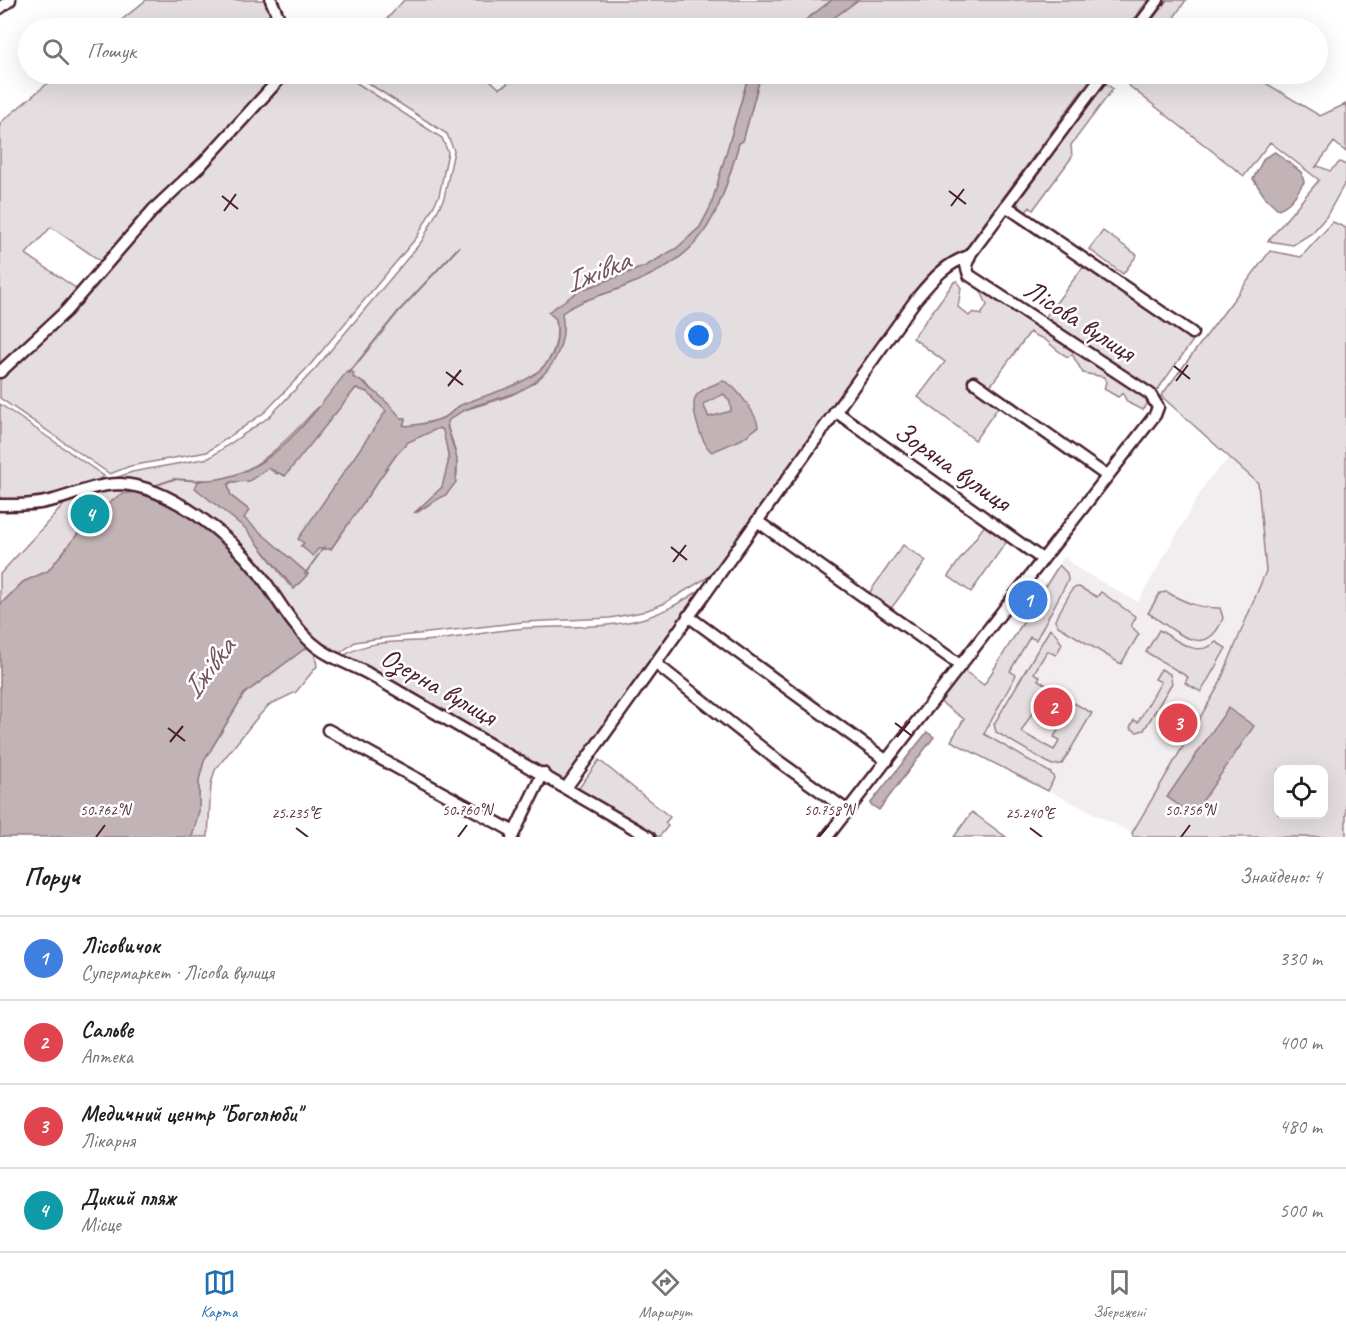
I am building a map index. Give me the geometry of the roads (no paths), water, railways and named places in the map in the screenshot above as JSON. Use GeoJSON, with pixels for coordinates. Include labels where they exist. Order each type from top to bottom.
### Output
{"type":"FeatureCollection","features":[{"type":"Feature","properties":{"kind":"street"},"geometry":{"type":"LineString","coordinates":[[0,8],[10,0]]}},
{"type":"Feature","properties":{"kind":"street"},"geometry":{"type":"LineString","coordinates":[[271,0],[279,18]]}},
{"type":"Feature","properties":{"kind":"street"},"geometry":{"type":"LineString","coordinates":[[1144,18],[1158,0]]}},
{"type":"Feature","properties":{"kind":"street"},"geometry":{"type":"LineString","coordinates":[[0,372],[66,311],[153,210],[202,164],[275,84]]}},
{"type":"Feature","properties":{"kind":"street"},"geometry":{"type":"LineString","coordinates":[[566,788],[835,411],[934,277],[955,260],[969,256],[1097,84]]}},
{"type":"Feature","properties":{"kind":"street","name":"Лісова вулиця"},"geometry":{"type":"LineString","coordinates":[[1006,206],[1192,333]]}},
{"type":"Feature","properties":{"kind":"street","name":"Лісова вулиця"},"geometry":{"type":"LineString","coordinates":[[827,837],[1155,415],[1158,407],[1154,398],[969,275],[966,265],[969,256]]}},
{"type":"Feature","properties":{"kind":"street"},"geometry":{"type":"LineString","coordinates":[[974,382],[1107,476]]}},
{"type":"Feature","properties":{"kind":"street","name":"Зоряна вулиця"},"geometry":{"type":"LineString","coordinates":[[835,411],[1042,559]]}},
{"type":"Feature","properties":{"kind":"street","name":"Озерна вулиця"},"geometry":{"type":"LineString","coordinates":[[0,505],[33,505],[93,487],[121,484],[144,488],[181,505],[230,541],[259,573],[310,642],[327,654],[367,673],[543,773],[649,837]]}},
{"type":"Feature","properties":{"kind":"street"},"geometry":{"type":"LineString","coordinates":[[757,521],[960,665]]}},
{"type":"Feature","properties":{"kind":"street"},"geometry":{"type":"LineString","coordinates":[[688,616],[887,761]]}},
{"type":"Feature","properties":{"kind":"street"},"geometry":{"type":"LineString","coordinates":[[655,663],[848,811]]}},
{"type":"Feature","properties":{"kind":"street"},"geometry":{"type":"LineString","coordinates":[[328,730],[513,834],[543,773]]}},
{"type":"Feature","properties":{"kind":"water"},"geometry":{"type":"Polygon","coordinates":[[[832,0],[858,0],[834,18],[808,18],[832,0]]]}},
{"type":"Feature","properties":{"kind":"water"},"geometry":{"type":"Polygon","coordinates":[[[746,84],[758,84],[743,141],[739,143],[723,195],[702,234],[689,249],[649,276],[583,301],[562,313],[563,326],[559,350],[539,379],[517,392],[464,410],[448,421],[447,426],[457,459],[456,482],[447,494],[414,513],[442,487],[449,459],[443,430],[439,428],[408,442],[396,455],[331,549],[318,549],[313,556],[301,546],[304,543],[298,539],[386,411],[367,392],[356,388],[285,476],[268,468],[249,481],[231,482],[228,485],[231,496],[249,510],[244,518],[308,574],[294,589],[246,529],[195,488],[199,480],[223,478],[245,471],[266,459],[302,426],[348,370],[354,373],[353,377],[380,396],[401,418],[406,418],[403,425],[407,426],[442,418],[461,405],[528,378],[542,368],[552,356],[557,339],[556,319],[548,312],[579,291],[646,266],[677,248],[700,227],[711,206],[746,84]]]}},
{"type":"Feature","properties":{"kind":"water"},"geometry":{"type":"Polygon","coordinates":[[[1275,152],[1301,172],[1304,182],[1290,202],[1278,209],[1265,197],[1253,179],[1264,158],[1275,152]]]}},
{"type":"Feature","properties":{"kind":"water"},"geometry":{"type":"Polygon","coordinates":[[[722,381],[732,387],[744,400],[754,415],[758,427],[742,439],[712,452],[704,442],[697,425],[694,407],[697,395],[702,390],[722,381]],[[724,394],[703,404],[709,417],[731,411],[730,402],[724,394]]]}},
{"type":"Feature","properties":{"kind":"water"},"geometry":{"type":"Polygon","coordinates":[[[143,491],[191,516],[233,549],[257,576],[307,647],[244,694],[204,761],[199,780],[199,811],[192,837],[0,837],[0,605],[23,582],[48,571],[101,505],[108,504],[121,494],[143,491]]]}},
{"type":"Feature","properties":{"kind":"water"},"geometry":{"type":"Polygon","coordinates":[[[1228,708],[1254,726],[1193,815],[1167,797],[1228,708]]]}},
{"type":"Feature","properties":{"kind":"water"},"geometry":{"type":"Polygon","coordinates":[[[927,732],[934,737],[879,810],[870,804],[927,732]]]}},
{"type":"Feature","properties":{"kind":"waterway"},"geometry":{"type":"LineString","coordinates":[[349,373],[398,312],[459,247]]}},
{"type":"Feature","properties":{"kind":"waterway"},"geometry":{"type":"LineString","coordinates":[[151,487],[174,479],[201,481]]}},
{"type":"Feature","properties":{"kind":"waterway","name":"Іжівка"},"geometry":{"type":"LineString","coordinates":[[305,574],[324,547]]}},
{"type":"Feature","properties":{"kind":"place","name":"Дикий пляж"},"geometry":{"type":"Point","coordinates":[90,514]}},
{"type":"Feature","properties":{"kind":"place","name":"Лісовичок"},"geometry":{"type":"Point","coordinates":[1028,600]}},
{"type":"Feature","properties":{"kind":"place","name":"Сальве"},"geometry":{"type":"Point","coordinates":[1053,707]}},
{"type":"Feature","properties":{"kind":"place","name":"Медичний центр \"Боголюби\""},"geometry":{"type":"Point","coordinates":[1178,723]}}]}
